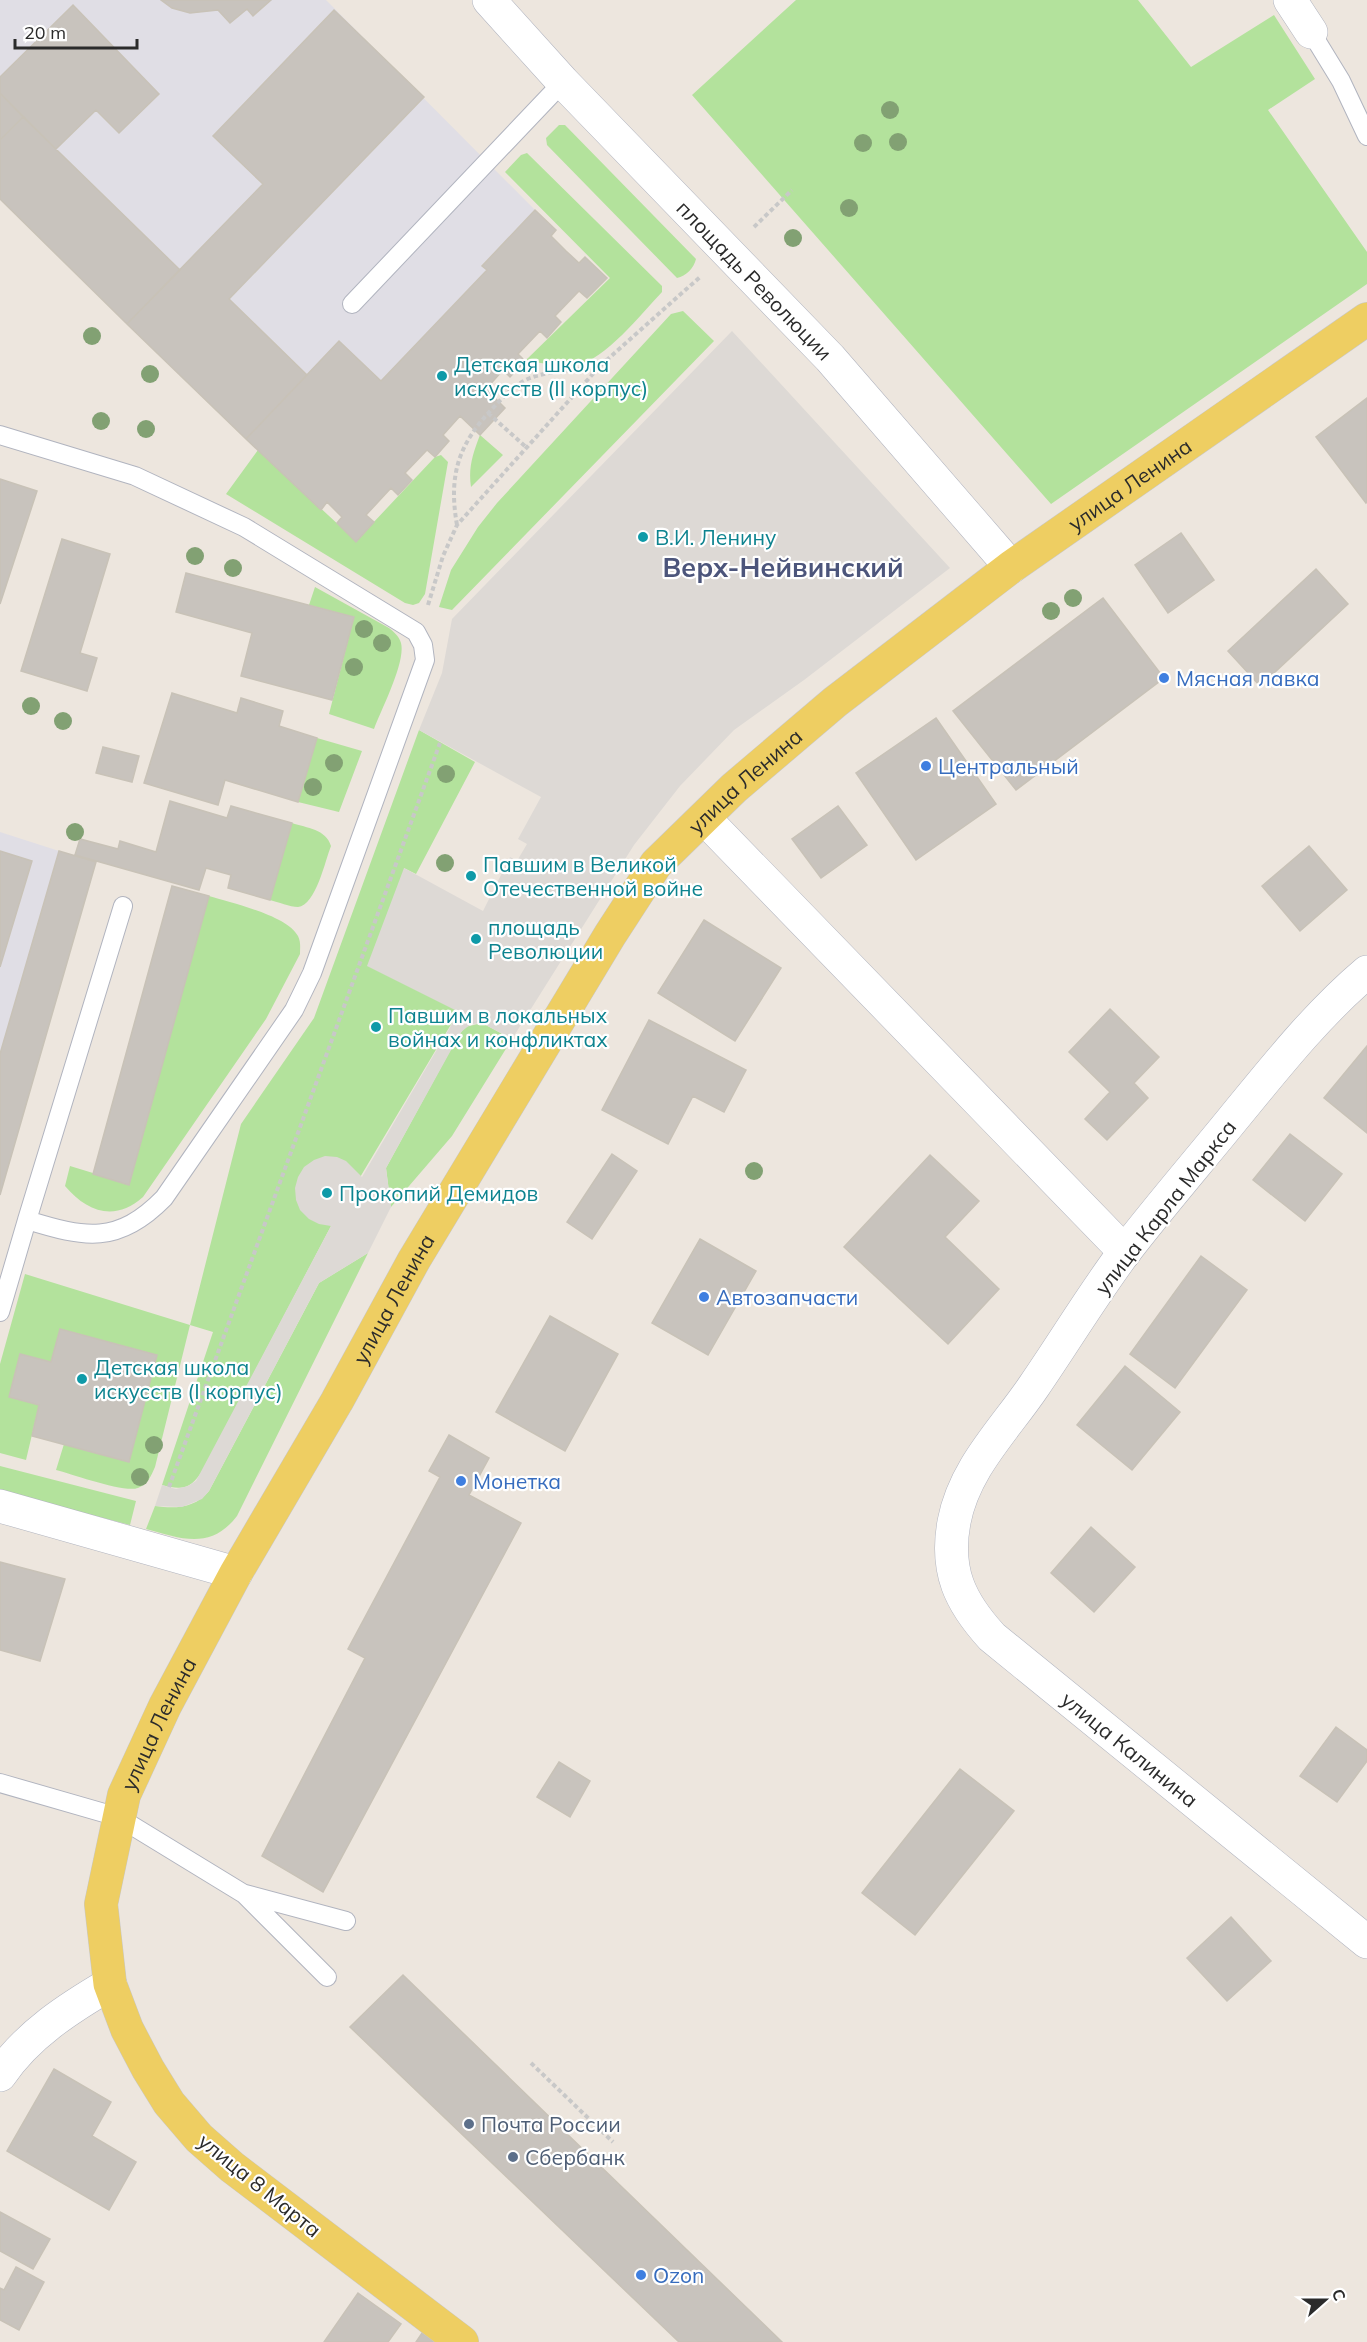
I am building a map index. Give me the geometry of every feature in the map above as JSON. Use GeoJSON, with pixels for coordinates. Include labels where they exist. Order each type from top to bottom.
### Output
{"type":"FeatureCollection","features":[{"type":"Feature","properties":{"kind":"main road","name":"улица Ленина"},"geometry":{"type":"LineString","coordinates":[[110,1984],[101,1904],[118,1817],[124,1796],[142,1754],[236,1573],[337,1401],[414,1260],[610,935],[656,864],[734,788],[835,702],[1011,567],[1367,319]]}},
{"type":"Feature","properties":{"kind":"main road","name":"улица 8 Марта"},"geometry":{"type":"LineString","coordinates":[[110,1984],[127,2029],[148,2069],[169,2103],[199,2138],[267,2194],[462,2342]]}},
{"type":"Feature","properties":{"kind":"street","name":"площадь Революции"},"geometry":{"type":"LineString","coordinates":[[489,0],[563,82],[830,358],[1011,567]]}},
{"type":"Feature","properties":{"kind":"street"},"geometry":{"type":"LineString","coordinates":[[1290,0],[1311,32]]}},
{"type":"Feature","properties":{"kind":"street"},"geometry":{"type":"LineString","coordinates":[[704,818],[1125,1252]]}},
{"type":"Feature","properties":{"kind":"street","name":"улица Карла Маркса"},"geometry":{"type":"LineString","coordinates":[[954,1522],[965,1487],[983,1454],[1032,1389],[1125,1252],[1256,1091],[1329,1006],[1367,972]]}},
{"type":"Feature","properties":{"kind":"street"},"geometry":{"type":"LineString","coordinates":[[0,1506],[236,1573]]}},
{"type":"Feature","properties":{"kind":"street","name":"улица Калинина"},"geometry":{"type":"LineString","coordinates":[[954,1522],[952,1557],[957,1589],[972,1616],[992,1637],[1367,1942]]}},
{"type":"Feature","properties":{"kind":"street"},"geometry":{"type":"LineString","coordinates":[[0,2075],[13,2056],[41,2030],[72,2006],[110,1984]]}},
{"type":"Feature","properties":{"kind":"lane"},"geometry":{"type":"LineString","coordinates":[[1311,32],[1341,81],[1367,136]]}},
{"type":"Feature","properties":{"kind":"lane"},"geometry":{"type":"LineString","coordinates":[[352,304],[563,82]]}},
{"type":"Feature","properties":{"kind":"lane"},"geometry":{"type":"LineString","coordinates":[[0,435],[135,477],[234,522],[391,615],[416,633],[423,645],[425,660],[312,973],[294,1010],[164,1198],[136,1223],[120,1231],[105,1234],[58,1230],[27,1220]]}},
{"type":"Feature","properties":{"kind":"lane"},"geometry":{"type":"LineString","coordinates":[[0,1312],[123,906]]}},
{"type":"Feature","properties":{"kind":"lane"},"geometry":{"type":"LineString","coordinates":[[0,1783],[118,1817],[244,1894],[327,1977]]}},
{"type":"Feature","properties":{"kind":"lane"},"geometry":{"type":"LineString","coordinates":[[244,1894],[346,1921]]}},
{"type":"Feature","properties":{"kind":"path"},"geometry":{"type":"LineString","coordinates":[[416,633],[428,606],[443,556],[457,525],[600,366],[728,252],[792,190]]}},
{"type":"Feature","properties":{"kind":"path"},"geometry":{"type":"LineString","coordinates":[[457,525],[454,488],[456,465],[471,433],[488,413],[519,384],[532,378],[600,366]]}},
{"type":"Feature","properties":{"kind":"path"},"geometry":{"type":"LineString","coordinates":[[488,413],[527,448]]}},
{"type":"Feature","properties":{"kind":"path"},"geometry":{"type":"LineString","coordinates":[[169,1487],[440,742]]}},
{"type":"Feature","properties":{"kind":"path"},"geometry":{"type":"LineString","coordinates":[[531,2063],[613,2142]]}},
{"type":"Feature","properties":{"kind":"shaded area"},"geometry":{"type":"Polygon","coordinates":[[[0,0],[161,0],[172,8],[190,13],[218,10],[230,22],[247,9],[254,16],[271,0],[326,0],[535,210],[482,265],[487,270],[381,381],[246,439],[0,199],[0,0]]]}},
{"type":"Feature","properties":{"kind":"shaded area","name":"площадь Революции"},"geometry":{"type":"Polygon","coordinates":[[[732,331],[950,568],[804,680],[734,730],[680,786],[634,845],[512,1039],[482,1023],[471,1024],[461,1032],[386,1168],[391,1207],[368,1253],[319,1283],[209,1491],[202,1499],[182,1507],[155,1506],[162,1485],[176,1489],[196,1481],[331,1226],[309,1219],[300,1210],[295,1188],[304,1167],[325,1156],[337,1157],[346,1161],[362,1177],[459,1012],[367,966],[404,868],[483,911],[510,857],[517,861],[527,844],[518,839],[541,797],[419,730],[442,673],[452,619],[732,331]]]}},
{"type":"Feature","properties":{"kind":"shaded area"},"geometry":{"type":"Polygon","coordinates":[[[0,832],[59,851],[0,1054],[0,832]]]}},
{"type":"Feature","properties":{"kind":"green space"},"geometry":{"type":"Polygon","coordinates":[[[796,0],[1138,0],[1191,67],[1274,15],[1315,79],[1268,110],[1367,252],[1367,284],[1051,504],[692,95],[796,0]]]}},
{"type":"Feature","properties":{"kind":"green space"},"geometry":{"type":"Polygon","coordinates":[[[559,125],[565,125],[696,259],[686,273],[677,278],[547,145],[546,138],[559,125]]]}},
{"type":"Feature","properties":{"kind":"green space"},"geometry":{"type":"Polygon","coordinates":[[[527,153],[662,286],[662,292],[611,346],[599,355],[577,365],[525,361],[610,278],[505,172],[521,155],[527,153]]]}},
{"type":"Feature","properties":{"kind":"green space"},"geometry":{"type":"Polygon","coordinates":[[[683,311],[714,341],[452,610],[439,607],[451,570],[478,527],[497,503],[671,314],[683,311]]]}},
{"type":"Feature","properties":{"kind":"green space"},"geometry":{"type":"Polygon","coordinates":[[[480,435],[503,455],[471,487],[472,461],[480,435]]]}},
{"type":"Feature","properties":{"kind":"green space"},"geometry":{"type":"Polygon","coordinates":[[[258,450],[356,541],[435,457],[441,455],[448,462],[425,594],[419,603],[413,605],[405,603],[226,494],[258,450]]]}},
{"type":"Feature","properties":{"kind":"green space"},"geometry":{"type":"Polygon","coordinates":[[[315,587],[389,628],[401,643],[402,651],[397,674],[374,729],[329,714],[354,617],[309,605],[315,587]]]}},
{"type":"Feature","properties":{"kind":"green space"},"geometry":{"type":"Polygon","coordinates":[[[419,730],[475,762],[416,874],[404,868],[459,1011],[331,1226],[204,1468],[191,1484],[176,1488],[162,1485],[213,1332],[190,1325],[241,1124],[314,1018],[419,730]]]}},
{"type":"Feature","properties":{"kind":"green space"},"geometry":{"type":"Polygon","coordinates":[[[317,738],[362,751],[339,812],[298,802],[317,738]]]}},
{"type":"Feature","properties":{"kind":"green space"},"geometry":{"type":"Polygon","coordinates":[[[292,823],[320,833],[329,840],[331,846],[315,891],[310,899],[298,907],[270,900],[292,823]]]}},
{"type":"Feature","properties":{"kind":"green space"},"geometry":{"type":"Polygon","coordinates":[[[209,896],[258,911],[283,922],[298,936],[300,954],[266,1019],[143,1197],[133,1205],[122,1209],[102,1211],[83,1202],[65,1186],[70,1166],[129,1184],[209,896]]]}},
{"type":"Feature","properties":{"kind":"green space"},"geometry":{"type":"Polygon","coordinates":[[[482,1023],[512,1039],[452,1136],[391,1207],[386,1168],[457,1038],[465,1027],[482,1023]]]}},
{"type":"Feature","properties":{"kind":"green space"},"geometry":{"type":"Polygon","coordinates":[[[368,1253],[237,1516],[227,1527],[206,1538],[184,1538],[146,1529],[155,1506],[185,1506],[198,1501],[209,1491],[319,1283],[368,1253]]]}},
{"type":"Feature","properties":{"kind":"green space"},"geometry":{"type":"Polygon","coordinates":[[[25,1274],[190,1325],[155,1467],[144,1484],[138,1488],[122,1488],[56,1470],[64,1444],[157,1355],[60,1329],[51,1362],[20,1354],[9,1397],[39,1405],[26,1460],[0,1453],[0,1364],[25,1274]]]}},
{"type":"Feature","properties":{"kind":"green space"},"geometry":{"type":"Polygon","coordinates":[[[0,1466],[136,1501],[130,1525],[0,1491],[0,1466]]]}},
{"type":"Feature","properties":{"kind":"building"},"geometry":{"type":"Polygon","coordinates":[[[161,0],[271,0],[253,16],[247,9],[230,23],[218,10],[190,13],[172,8],[161,0]]]}},
{"type":"Feature","properties":{"kind":"building"},"geometry":{"type":"Polygon","coordinates":[[[73,5],[159,94],[119,133],[96,110],[56,149],[0,93],[0,77],[73,5]]]}},
{"type":"Feature","properties":{"kind":"building"},"geometry":{"type":"Polygon","coordinates":[[[334,10],[424,97],[229,299],[307,375],[246,439],[127,324],[263,184],[213,136],[334,10]]]}},
{"type":"Feature","properties":{"kind":"building"},"geometry":{"type":"Polygon","coordinates":[[[0,93],[23,117],[0,140],[0,93]]]}},
{"type":"Feature","properties":{"kind":"building"},"geometry":{"type":"Polygon","coordinates":[[[23,117],[180,270],[127,324],[0,199],[0,140],[23,117]]]}},
{"type":"Feature","properties":{"kind":"building","name":"Детская школа искусств (II корпус)"},"geometry":{"type":"Polygon","coordinates":[[[535,210],[556,230],[551,236],[566,251],[579,263],[585,257],[607,278],[587,298],[579,291],[555,316],[561,322],[547,338],[540,331],[518,354],[525,361],[510,377],[503,370],[486,389],[505,408],[480,435],[460,416],[443,435],[449,441],[435,457],[427,450],[405,473],[412,480],[398,495],[391,488],[366,515],[374,522],[356,542],[337,523],[342,517],[327,502],[321,510],[246,439],[339,341],[381,381],[487,270],[482,266],[535,210]]]}},
{"type":"Feature","properties":{"kind":"building"},"geometry":{"type":"Polygon","coordinates":[[[1367,398],[1367,502],[1366,503],[1316,437],[1367,398]]]}},
{"type":"Feature","properties":{"kind":"building"},"geometry":{"type":"Polygon","coordinates":[[[0,479],[37,491],[0,604],[0,479]]]}},
{"type":"Feature","properties":{"kind":"building"},"geometry":{"type":"Polygon","coordinates":[[[1181,533],[1214,580],[1168,613],[1135,565],[1181,533]]]}},
{"type":"Feature","properties":{"kind":"building"},"geometry":{"type":"Polygon","coordinates":[[[62,539],[110,554],[80,653],[97,658],[87,691],[21,671],[62,539]]]}},
{"type":"Feature","properties":{"kind":"building"},"geometry":{"type":"Polygon","coordinates":[[[1316,569],[1348,604],[1260,686],[1228,651],[1316,569]]]}},
{"type":"Feature","properties":{"kind":"building"},"geometry":{"type":"Polygon","coordinates":[[[186,573],[354,617],[332,700],[241,676],[252,633],[176,612],[186,573]]]}},
{"type":"Feature","properties":{"kind":"building"},"geometry":{"type":"Polygon","coordinates":[[[1103,598],[1164,678],[1016,790],[953,711],[1103,598]]]}},
{"type":"Feature","properties":{"kind":"building"},"geometry":{"type":"Polygon","coordinates":[[[172,693],[237,713],[241,698],[283,711],[279,726],[317,738],[298,802],[225,780],[218,805],[144,783],[172,693]]]}},
{"type":"Feature","properties":{"kind":"building"},"geometry":{"type":"Polygon","coordinates":[[[936,718],[996,804],[916,860],[856,773],[936,718]]]}},
{"type":"Feature","properties":{"kind":"building"},"geometry":{"type":"Polygon","coordinates":[[[103,747],[139,756],[132,782],[96,773],[103,747]]]}},
{"type":"Feature","properties":{"kind":"building"},"geometry":{"type":"Polygon","coordinates":[[[170,801],[227,818],[231,806],[292,823],[270,900],[228,888],[231,875],[206,868],[199,890],[75,855],[80,839],[118,849],[120,841],[156,852],[170,801]]]}},
{"type":"Feature","properties":{"kind":"building"},"geometry":{"type":"Polygon","coordinates":[[[838,806],[867,845],[821,878],[792,839],[838,806]]]}},
{"type":"Feature","properties":{"kind":"building"},"geometry":{"type":"Polygon","coordinates":[[[1309,846],[1347,890],[1300,931],[1262,886],[1309,846]]]}},
{"type":"Feature","properties":{"kind":"building"},"geometry":{"type":"Polygon","coordinates":[[[0,851],[32,861],[0,967],[0,851]]]}},
{"type":"Feature","properties":{"kind":"building"},"geometry":{"type":"Polygon","coordinates":[[[59,851],[96,862],[0,1195],[0,1054],[59,851]]]}},
{"type":"Feature","properties":{"kind":"building"},"geometry":{"type":"Polygon","coordinates":[[[172,886],[209,896],[129,1185],[93,1174],[172,886]]]}},
{"type":"Feature","properties":{"kind":"building"},"geometry":{"type":"Polygon","coordinates":[[[704,920],[781,968],[735,1041],[658,993],[704,920]]]}},
{"type":"Feature","properties":{"kind":"building"},"geometry":{"type":"Polygon","coordinates":[[[1110,1009],[1159,1057],[1134,1083],[1148,1098],[1107,1140],[1085,1119],[1110,1092],[1069,1052],[1110,1009]]]}},
{"type":"Feature","properties":{"kind":"building"},"geometry":{"type":"Polygon","coordinates":[[[649,1020],[746,1070],[724,1112],[693,1096],[668,1144],[602,1110],[649,1020]]]}},
{"type":"Feature","properties":{"kind":"building"},"geometry":{"type":"Polygon","coordinates":[[[1367,1046],[1367,1133],[1324,1098],[1367,1046]]]}},
{"type":"Feature","properties":{"kind":"building"},"geometry":{"type":"Polygon","coordinates":[[[1290,1134],[1342,1174],[1305,1221],[1253,1180],[1290,1134]]]}},
{"type":"Feature","properties":{"kind":"building"},"geometry":{"type":"Polygon","coordinates":[[[612,1154],[637,1171],[592,1239],[567,1222],[612,1154]]]}},
{"type":"Feature","properties":{"kind":"building"},"geometry":{"type":"Polygon","coordinates":[[[930,1155],[979,1201],[945,1237],[999,1289],[948,1344],[844,1247],[930,1155]]]}},
{"type":"Feature","properties":{"kind":"building","name":"Автозапчасти"},"geometry":{"type":"Polygon","coordinates":[[[700,1239],[756,1271],[708,1355],[652,1323],[700,1239]]]}},
{"type":"Feature","properties":{"kind":"building"},"geometry":{"type":"Polygon","coordinates":[[[1201,1256],[1247,1290],[1175,1388],[1130,1354],[1201,1256]]]}},
{"type":"Feature","properties":{"kind":"building"},"geometry":{"type":"Polygon","coordinates":[[[550,1316],[618,1354],[565,1451],[496,1412],[550,1316]]]}},
{"type":"Feature","properties":{"kind":"building","name":"Детская школа искусств (I корпус)"},"geometry":{"type":"Polygon","coordinates":[[[60,1329],[157,1355],[129,1462],[32,1436],[39,1405],[9,1397],[20,1354],[51,1362],[60,1329]]]}},
{"type":"Feature","properties":{"kind":"building"},"geometry":{"type":"Polygon","coordinates":[[[1125,1366],[1180,1412],[1132,1470],[1077,1425],[1125,1366]]]}},
{"type":"Feature","properties":{"kind":"building"},"geometry":{"type":"Polygon","coordinates":[[[449,1435],[489,1458],[469,1495],[521,1523],[323,1892],[262,1856],[365,1658],[348,1649],[440,1477],[429,1471],[449,1435]]]}},
{"type":"Feature","properties":{"kind":"building"},"geometry":{"type":"Polygon","coordinates":[[[1091,1527],[1135,1567],[1094,1612],[1051,1573],[1091,1527]]]}},
{"type":"Feature","properties":{"kind":"building"},"geometry":{"type":"Polygon","coordinates":[[[0,1562],[65,1579],[40,1661],[0,1650],[0,1562]]]}},
{"type":"Feature","properties":{"kind":"building"},"geometry":{"type":"Polygon","coordinates":[[[1336,1727],[1367,1750],[1367,1761],[1337,1802],[1300,1776],[1336,1727]]]}},
{"type":"Feature","properties":{"kind":"building"},"geometry":{"type":"Polygon","coordinates":[[[559,1762],[590,1781],[570,1817],[537,1797],[559,1762]]]}},
{"type":"Feature","properties":{"kind":"building"},"geometry":{"type":"Polygon","coordinates":[[[960,1769],[1014,1811],[915,1935],[862,1893],[960,1769]]]}},
{"type":"Feature","properties":{"kind":"building"},"geometry":{"type":"Polygon","coordinates":[[[1231,1917],[1271,1961],[1227,2001],[1187,1958],[1231,1917]]]}},
{"type":"Feature","properties":{"kind":"building"},"geometry":{"type":"Polygon","coordinates":[[[403,1975],[782,2342],[679,2342],[350,2027],[403,1975]]]}},
{"type":"Feature","properties":{"kind":"building"},"geometry":{"type":"Polygon","coordinates":[[[54,2069],[111,2102],[92,2136],[136,2162],[109,2210],[7,2151],[54,2069]]]}},
{"type":"Feature","properties":{"kind":"building"},"geometry":{"type":"Polygon","coordinates":[[[0,2212],[50,2239],[33,2269],[0,2251],[0,2212]]]}},
{"type":"Feature","properties":{"kind":"building"},"geometry":{"type":"Polygon","coordinates":[[[16,2267],[44,2282],[19,2330],[0,2320],[0,2288],[4,2290],[16,2267]]]}},
{"type":"Feature","properties":{"kind":"building"},"geometry":{"type":"Polygon","coordinates":[[[358,2293],[401,2324],[388,2342],[324,2342],[358,2293]]]}},
{"type":"Feature","properties":{"kind":"building"},"geometry":{"type":"Polygon","coordinates":[[[422,2333],[434,2342],[416,2342],[422,2333]]]}},
{"type":"Feature","properties":{"kind":"place","name":"Детская школа искусств (II корпус)"},"geometry":{"type":"Point","coordinates":[442,376]}},
{"type":"Feature","properties":{"kind":"place","name":"В.И. Ленину"},"geometry":{"type":"Point","coordinates":[643,537]}},
{"type":"Feature","properties":{"kind":"place","name":"Мясная лавка"},"geometry":{"type":"Point","coordinates":[1164,678]}},
{"type":"Feature","properties":{"kind":"place","name":"Центральный"},"geometry":{"type":"Point","coordinates":[926,766]}},
{"type":"Feature","properties":{"kind":"place","name":"Павшим в Великой Отечественной войне"},"geometry":{"type":"Point","coordinates":[471,876]}},
{"type":"Feature","properties":{"kind":"place","name":"площадь Революции"},"geometry":{"type":"Point","coordinates":[476,939]}},
{"type":"Feature","properties":{"kind":"place","name":"Павшим в локальных войнах и конфликтах"},"geometry":{"type":"Point","coordinates":[376,1027]}},
{"type":"Feature","properties":{"kind":"place","name":"Прокопий Демидов"},"geometry":{"type":"Point","coordinates":[327,1193]}},
{"type":"Feature","properties":{"kind":"place","name":"Автозапчасти"},"geometry":{"type":"Point","coordinates":[704,1297]}},
{"type":"Feature","properties":{"kind":"place","name":"Детская школа искусств (I корпус)"},"geometry":{"type":"Point","coordinates":[82,1379]}},
{"type":"Feature","properties":{"kind":"place","name":"Монетка"},"geometry":{"type":"Point","coordinates":[461,1481]}},
{"type":"Feature","properties":{"kind":"place","name":"Почта России"},"geometry":{"type":"Point","coordinates":[469,2124]}},
{"type":"Feature","properties":{"kind":"place","name":"Сбербанк"},"geometry":{"type":"Point","coordinates":[513,2157]}},
{"type":"Feature","properties":{"kind":"place","name":"Ozon"},"geometry":{"type":"Point","coordinates":[641,2275]}},
{"type":"Feature","properties":{"kind":"district","name":"Верх-Нейвинский"},"geometry":{"type":"Point","coordinates":[783,567]}}]}
